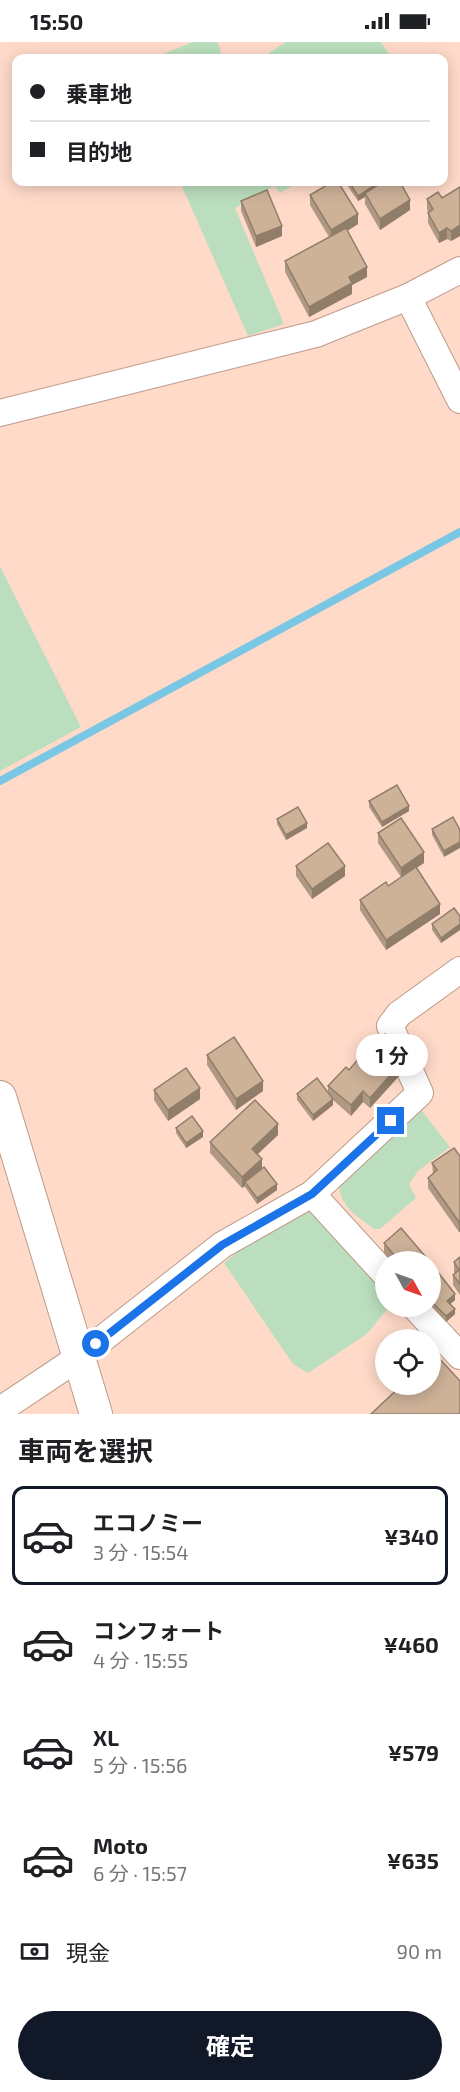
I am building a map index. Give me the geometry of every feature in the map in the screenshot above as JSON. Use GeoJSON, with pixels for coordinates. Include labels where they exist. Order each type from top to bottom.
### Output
{"type":"FeatureCollection","features":[{"type":"Feature","properties":{"kind":"street"},"geometry":{"type":"LineString","coordinates":[[0,413],[316,334],[408,297],[460,270]]}},
{"type":"Feature","properties":{"kind":"street"},"geometry":{"type":"LineString","coordinates":[[408,297],[460,400]]}},
{"type":"Feature","properties":{"kind":"street"},"geometry":{"type":"LineString","coordinates":[[0,1410],[78,1358],[222,1245],[312,1194],[420,1093],[390,1026],[399,1014],[460,970]]}},
{"type":"Feature","properties":{"kind":"street"},"geometry":{"type":"LineString","coordinates":[[0,1097],[96,1414]]}},
{"type":"Feature","properties":{"kind":"street"},"geometry":{"type":"LineString","coordinates":[[312,1194],[375,1263]]}},
{"type":"Feature","properties":{"kind":"street"},"geometry":{"type":"LineString","coordinates":[[424,1317],[460,1356]]}},
{"type":"Feature","properties":{"kind":"green space"},"geometry":{"type":"Polygon","coordinates":[[[193,42],[218,42],[221,53],[219,54],[163,54],[193,42]]]}},
{"type":"Feature","properties":{"kind":"green space"},"geometry":{"type":"Polygon","coordinates":[[[286,42],[381,42],[389,54],[270,54],[286,42]]]}},
{"type":"Feature","properties":{"kind":"green space"},"geometry":{"type":"Polygon","coordinates":[[[182,186],[274,186],[235,208],[284,324],[248,336],[182,186]]]}},
{"type":"Feature","properties":{"kind":"green space"},"geometry":{"type":"Polygon","coordinates":[[[274,186],[291,186],[280,193],[274,186]]]}},
{"type":"Feature","properties":{"kind":"green space"},"geometry":{"type":"Polygon","coordinates":[[[0,566],[81,727],[0,771],[0,566]]]}},
{"type":"Feature","properties":{"kind":"green space"},"geometry":{"type":"Polygon","coordinates":[[[419,1107],[450,1147],[418,1171],[409,1184],[416,1198],[380,1229],[374,1229],[347,1206],[339,1186],[419,1107]]]}},
{"type":"Feature","properties":{"kind":"green space"},"geometry":{"type":"Polygon","coordinates":[[[308,1210],[321,1217],[375,1282],[375,1317],[381,1317],[367,1334],[308,1373],[293,1364],[224,1263],[254,1239],[308,1210]]]}},
{"type":"Feature","properties":{"kind":"building"},"geometry":{"type":"Polygon","coordinates":[[[325,186],[340,186],[358,214],[331,230],[310,195],[325,186]]]}},
{"type":"Feature","properties":{"kind":"building"},"geometry":{"type":"Polygon","coordinates":[[[352,186],[373,186],[358,196],[352,186]]]}},
{"type":"Feature","properties":{"kind":"building"},"geometry":{"type":"Polygon","coordinates":[[[376,186],[402,186],[410,200],[380,219],[365,193],[376,186]]]}},
{"type":"Feature","properties":{"kind":"building"},"geometry":{"type":"Polygon","coordinates":[[[460,187],[460,225],[451,231],[447,228],[439,233],[428,213],[433,209],[427,199],[438,192],[442,198],[460,187]]]}},
{"type":"Feature","properties":{"kind":"building"},"geometry":{"type":"Polygon","coordinates":[[[267,190],[282,226],[256,236],[241,201],[267,190]]]}},
{"type":"Feature","properties":{"kind":"building"},"geometry":{"type":"Polygon","coordinates":[[[346,228],[367,267],[349,277],[352,283],[309,307],[285,261],[346,228]]]}},
{"type":"Feature","properties":{"kind":"building"},"geometry":{"type":"Polygon","coordinates":[[[397,785],[409,806],[382,822],[369,801],[397,785]]]}},
{"type":"Feature","properties":{"kind":"building"},"geometry":{"type":"Polygon","coordinates":[[[298,807],[307,823],[286,835],[277,819],[298,807]]]}},
{"type":"Feature","properties":{"kind":"building"},"geometry":{"type":"Polygon","coordinates":[[[453,817],[460,830],[460,842],[444,851],[432,829],[453,817]]]}},
{"type":"Feature","properties":{"kind":"building"},"geometry":{"type":"Polygon","coordinates":[[[401,818],[424,852],[401,868],[378,833],[401,818]]]}},
{"type":"Feature","properties":{"kind":"building"},"geometry":{"type":"Polygon","coordinates":[[[328,843],[345,866],[312,889],[296,866],[328,843]]]}},
{"type":"Feature","properties":{"kind":"building"},"geometry":{"type":"Polygon","coordinates":[[[416,867],[440,904],[386,940],[360,900],[386,882],[388,886],[416,867]]]}},
{"type":"Feature","properties":{"kind":"building"},"geometry":{"type":"Polygon","coordinates":[[[454,908],[460,916],[460,924],[441,938],[432,924],[454,908]]]}},
{"type":"Feature","properties":{"kind":"building"},"geometry":{"type":"Polygon","coordinates":[[[385,1034],[394,1048],[385,1053],[377,1039],[385,1034]]]}},
{"type":"Feature","properties":{"kind":"building"},"geometry":{"type":"Polygon","coordinates":[[[234,1037],[263,1081],[236,1099],[207,1055],[234,1037]]]}},
{"type":"Feature","properties":{"kind":"building"},"geometry":{"type":"Polygon","coordinates":[[[373,1042],[399,1065],[370,1098],[363,1091],[351,1105],[328,1086],[346,1067],[349,1070],[373,1042]]]}},
{"type":"Feature","properties":{"kind":"building"},"geometry":{"type":"Polygon","coordinates":[[[186,1068],[200,1088],[168,1110],[154,1090],[186,1068]]]}},
{"type":"Feature","properties":{"kind":"building"},"geometry":{"type":"Polygon","coordinates":[[[317,1078],[333,1099],[313,1115],[297,1094],[317,1078]]]}},
{"type":"Feature","properties":{"kind":"building"},"geometry":{"type":"Polygon","coordinates":[[[255,1100],[278,1124],[252,1149],[262,1159],[242,1177],[210,1142],[255,1100]]]}},
{"type":"Feature","properties":{"kind":"building"},"geometry":{"type":"Polygon","coordinates":[[[192,1116],[203,1131],[186,1143],[176,1128],[192,1116]]]}},
{"type":"Feature","properties":{"kind":"building"},"geometry":{"type":"Polygon","coordinates":[[[454,1148],[460,1156],[459,1222],[428,1178],[437,1170],[432,1163],[454,1148]]]}},
{"type":"Feature","properties":{"kind":"building"},"geometry":{"type":"Polygon","coordinates":[[[264,1167],[277,1184],[257,1198],[245,1182],[264,1167]]]}},
{"type":"Feature","properties":{"kind":"building"},"geometry":{"type":"Polygon","coordinates":[[[401,1228],[421,1251],[391,1251],[384,1243],[401,1228]]]}},
{"type":"Feature","properties":{"kind":"building"},"geometry":{"type":"Polygon","coordinates":[[[460,1257],[460,1284],[453,1275],[459,1270],[454,1262],[460,1257]]]}},
{"type":"Feature","properties":{"kind":"building"},"geometry":{"type":"Polygon","coordinates":[[[441,1276],[455,1294],[447,1301],[455,1309],[446,1316],[441,1311],[441,1276]]]}},
{"type":"Feature","properties":{"kind":"building"},"geometry":{"type":"Polygon","coordinates":[[[441,1360],[460,1381],[460,1414],[371,1414],[391,1395],[441,1395],[441,1360]]]}},
{"type":"Feature","properties":{"kind":"waterway"},"geometry":{"type":"LineString","coordinates":[[0,781],[460,532]]}},
{"type":"Feature","properties":{"kind":"route"},"geometry":{"type":"LineString","coordinates":[[96,1344],[222,1245],[312,1194],[391,1121]]}}]}
